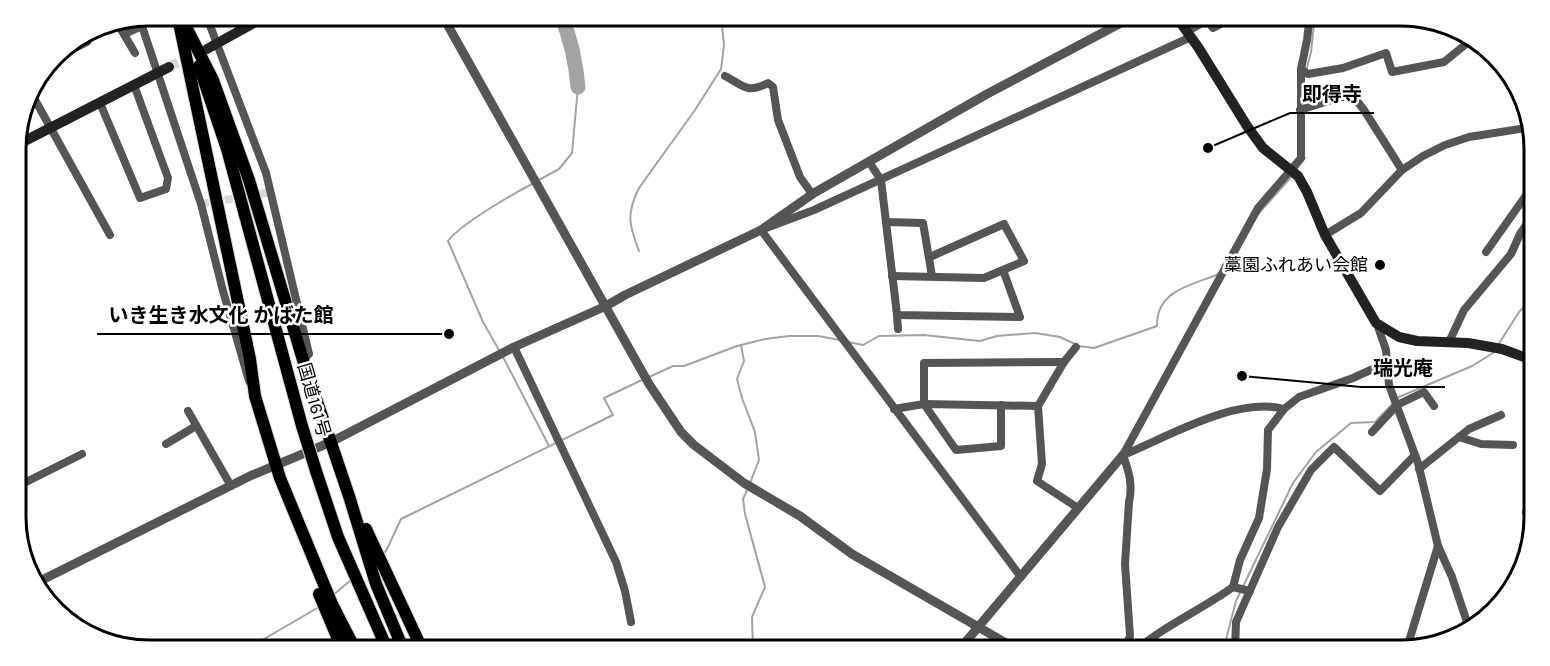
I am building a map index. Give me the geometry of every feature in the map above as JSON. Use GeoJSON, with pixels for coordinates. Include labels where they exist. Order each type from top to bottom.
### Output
{"type":"FeatureCollection","features":[{"type":"Feature","properties":{"kind":"highway"},"geometry":{"type":"LineString","coordinates":[[180,26],[250,359],[255,396],[280,478],[304,540],[299,550],[349,640]]}},
{"type":"Feature","properties":{"kind":"highway","name":"国道161号"},"geometry":{"type":"LineString","coordinates":[[182,26],[211,98],[227,149],[316,471],[338,537],[383,640]]}},
{"type":"Feature","properties":{"kind":"highway"},"geometry":{"type":"LineString","coordinates":[[184,26],[213,80],[249,180],[303,360],[400,640]]}},
{"type":"Feature","properties":{"kind":"highway"},"geometry":{"type":"LineString","coordinates":[[374,561],[417,640]]}},
{"type":"Feature","properties":{"kind":"highway"},"geometry":{"type":"LineString","coordinates":[[326,602],[339,640]]}},
{"type":"Feature","properties":{"kind":"main road"},"geometry":{"type":"LineString","coordinates":[[212,46],[248,26]]}},
{"type":"Feature","properties":{"kind":"main road"},"geometry":{"type":"LineString","coordinates":[[1184,26],[1263,148],[1294,172],[1307,192],[1325,235],[1376,323],[1399,337],[1417,341],[1449,342],[1496,348],[1524,358]]}},
{"type":"Feature","properties":{"kind":"main road"},"geometry":{"type":"LineString","coordinates":[[26,141],[169,67]]}},
{"type":"Feature","properties":{"kind":"street"},"geometry":{"type":"LineString","coordinates":[[124,34],[142,26],[201,204],[244,368],[255,396]]}},
{"type":"Feature","properties":{"kind":"street"},"geometry":{"type":"LineString","coordinates":[[208,26],[212,46],[266,173],[309,354],[303,360]]}},
{"type":"Feature","properties":{"kind":"street"},"geometry":{"type":"LineString","coordinates":[[448,26],[649,383],[681,432],[709,458],[744,483],[800,516],[852,554],[1001,640]]}},
{"type":"Feature","properties":{"kind":"street"},"geometry":{"type":"LineString","coordinates":[[761,230],[812,194],[987,94],[1115,26]]}},
{"type":"Feature","properties":{"kind":"street"},"geometry":{"type":"LineString","coordinates":[[43,580],[250,476],[331,442],[510,349],[606,306],[761,230],[814,210],[881,180],[1190,34],[1200,26]]}},
{"type":"Feature","properties":{"kind":"street"},"geometry":{"type":"LineString","coordinates":[[967,640],[1123,455],[1258,208],[1294,172],[1301,158],[1304,72],[1309,26]]}},
{"type":"Feature","properties":{"kind":"street"},"geometry":{"type":"LineString","coordinates":[[121,29],[135,53]]}},
{"type":"Feature","properties":{"kind":"street"},"geometry":{"type":"LineString","coordinates":[[1304,72],[1343,68],[1386,53],[1392,72],[1444,62],[1466,44]]}},
{"type":"Feature","properties":{"kind":"street"},"geometry":{"type":"LineString","coordinates":[[725,76],[755,90],[768,83],[773,87],[778,120],[800,177],[812,194]]}},
{"type":"Feature","properties":{"kind":"street"},"geometry":{"type":"LineString","coordinates":[[99,103],[140,198],[166,189],[168,178],[134,85]]}},
{"type":"Feature","properties":{"kind":"street"},"geometry":{"type":"LineString","coordinates":[[1304,109],[1341,97],[1354,97],[1402,170]]}},
{"type":"Feature","properties":{"kind":"street"},"geometry":{"type":"LineString","coordinates":[[35,101],[110,235]]}},
{"type":"Feature","properties":{"kind":"street"},"geometry":{"type":"LineString","coordinates":[[1325,235],[1361,213],[1402,170],[1423,156],[1469,137],[1523,130]]}},
{"type":"Feature","properties":{"kind":"street"},"geometry":{"type":"LineString","coordinates":[[869,162],[881,180],[898,329]]}},
{"type":"Feature","properties":{"kind":"street"},"geometry":{"type":"LineString","coordinates":[[1486,252],[1524,199]]}},
{"type":"Feature","properties":{"kind":"street"},"geometry":{"type":"LineString","coordinates":[[886,222],[923,223],[932,276]]}},
{"type":"Feature","properties":{"kind":"street"},"geometry":{"type":"LineString","coordinates":[[892,276],[984,278],[1024,261],[1004,224],[930,257]]}},
{"type":"Feature","properties":{"kind":"street"},"geometry":{"type":"LineString","coordinates":[[1507,225],[1520,234]]}},
{"type":"Feature","properties":{"kind":"street"},"geometry":{"type":"LineString","coordinates":[[1449,342],[1464,310],[1511,254],[1524,228]]}},
{"type":"Feature","properties":{"kind":"street"},"geometry":{"type":"LineString","coordinates":[[761,230],[1021,577]]}},
{"type":"Feature","properties":{"kind":"street"},"geometry":{"type":"LineString","coordinates":[[897,315],[1020,317],[1004,270]]}},
{"type":"Feature","properties":{"kind":"street"},"geometry":{"type":"LineString","coordinates":[[1376,323],[1384,342],[1389,385],[1415,455],[1438,546],[1452,577],[1467,621]]}},
{"type":"Feature","properties":{"kind":"street"},"geometry":{"type":"LineString","coordinates":[[1076,347],[1064,362],[1038,406],[1042,464],[1037,481],[1078,508]]}},
{"type":"Feature","properties":{"kind":"street"},"geometry":{"type":"LineString","coordinates":[[510,349],[557,436],[616,562],[632,622]]}},
{"type":"Feature","properties":{"kind":"street"},"geometry":{"type":"LineString","coordinates":[[1001,405],[1001,446],[956,450],[924,404],[924,363],[1064,362]]}},
{"type":"Feature","properties":{"kind":"street"},"geometry":{"type":"LineString","coordinates":[[1235,588],[1240,560],[1259,518],[1267,469],[1268,430],[1284,409],[1299,397],[1353,378],[1386,363]]}},
{"type":"Feature","properties":{"kind":"street"},"geometry":{"type":"LineString","coordinates":[[1372,432],[1397,405],[1424,392],[1434,406]]}},
{"type":"Feature","properties":{"kind":"street"},"geometry":{"type":"LineString","coordinates":[[894,409],[924,404],[1038,406]]}},
{"type":"Feature","properties":{"kind":"street"},"geometry":{"type":"LineString","coordinates":[[1123,455],[1240,408],[1284,409]]}},
{"type":"Feature","properties":{"kind":"street"},"geometry":{"type":"LineString","coordinates":[[188,411],[231,486]]}},
{"type":"Feature","properties":{"kind":"street"},"geometry":{"type":"LineString","coordinates":[[1419,469],[1469,429],[1501,415]]}},
{"type":"Feature","properties":{"kind":"street"},"geometry":{"type":"LineString","coordinates":[[166,444],[196,426]]}},
{"type":"Feature","properties":{"kind":"street"},"geometry":{"type":"LineString","coordinates":[[1459,437],[1480,444],[1513,445]]}},
{"type":"Feature","properties":{"kind":"street"},"geometry":{"type":"LineString","coordinates":[[1235,640],[1236,622],[1249,590],[1278,527],[1311,470],[1334,447],[1380,491],[1415,455]]}},
{"type":"Feature","properties":{"kind":"street"},"geometry":{"type":"LineString","coordinates":[[26,482],[82,454]]}},
{"type":"Feature","properties":{"kind":"street"},"geometry":{"type":"LineString","coordinates":[[1123,455],[1131,480],[1125,564],[1128,640]]}},
{"type":"Feature","properties":{"kind":"street"},"geometry":{"type":"LineString","coordinates":[[1409,640],[1438,546]]}},
{"type":"Feature","properties":{"kind":"street"},"geometry":{"type":"LineString","coordinates":[[1150,640],[1193,611],[1235,588],[1249,590]]}},
{"type":"Feature","properties":{"kind":"waterway"},"geometry":{"type":"LineString","coordinates":[[565,26],[572,50],[578,87]]}},
{"type":"Feature","properties":{"kind":"waterway"},"geometry":{"type":"LineString","coordinates":[[639,251],[630,220],[632,205],[639,188],[695,110],[721,69],[724,45],[722,26]]}},
{"type":"Feature","properties":{"kind":"waterway"},"geometry":{"type":"LineString","coordinates":[[1306,71],[1314,26]]}},
{"type":"Feature","properties":{"kind":"waterway"},"geometry":{"type":"LineString","coordinates":[[537,181],[559,169],[572,153],[578,87]]}},
{"type":"Feature","properties":{"kind":"waterway"},"geometry":{"type":"LineString","coordinates":[[1296,170],[1305,158]]}},
{"type":"Feature","properties":{"kind":"waterway"},"geometry":{"type":"LineString","coordinates":[[1259,213],[1293,175]]}},
{"type":"Feature","properties":{"kind":"waterway"},"geometry":{"type":"LineString","coordinates":[[499,350],[483,322],[448,241],[474,219],[532,184]]}},
{"type":"Feature","properties":{"kind":"waterway"},"geometry":{"type":"LineString","coordinates":[[848,342],[863,345],[879,336],[924,335],[980,341],[997,336],[1035,333],[1060,337],[1079,346],[1094,348],[1157,326],[1162,304],[1169,297],[1187,286],[1219,274]]}},
{"type":"Feature","properties":{"kind":"waterway"},"geometry":{"type":"LineString","coordinates":[[1498,345],[1524,307]]}},
{"type":"Feature","properties":{"kind":"waterway"},"geometry":{"type":"LineString","coordinates":[[649,377],[673,366],[684,366],[737,346],[765,339],[818,336],[840,340]]}},
{"type":"Feature","properties":{"kind":"waterway"},"geometry":{"type":"LineString","coordinates":[[741,345],[744,361],[737,379],[755,432],[759,460],[750,483]]}},
{"type":"Feature","properties":{"kind":"waterway"},"geometry":{"type":"LineString","coordinates":[[1226,640],[1236,601],[1293,483],[1316,452],[1351,423],[1375,422],[1399,397],[1472,366],[1493,353]]}},
{"type":"Feature","properties":{"kind":"waterway"},"geometry":{"type":"LineString","coordinates":[[502,355],[549,446]]}},
{"type":"Feature","properties":{"kind":"waterway"},"geometry":{"type":"LineString","coordinates":[[383,554],[401,519],[613,415],[604,398],[644,379]]}},
{"type":"Feature","properties":{"kind":"waterway"},"geometry":{"type":"LineString","coordinates":[[748,488],[743,499],[745,514],[765,587],[752,617],[753,640]]}},
{"type":"Feature","properties":{"kind":"waterway"},"geometry":{"type":"LineString","coordinates":[[332,596],[351,580]]}},
{"type":"Feature","properties":{"kind":"waterway"},"geometry":{"type":"LineString","coordinates":[[262,640],[319,607]]}},
{"type":"Feature","properties":{"kind":"tunnel"},"geometry":{"type":"LineString","coordinates":[[169,67],[206,49]]}},
{"type":"Feature","properties":{"kind":"tunnel"},"geometry":{"type":"LineString","coordinates":[[201,204],[271,192]]}},
{"type":"Feature","properties":{"kind":"place","name":"即得寺"},"geometry":{"type":"Point","coordinates":[1208,148]}},
{"type":"Feature","properties":{"kind":"place","name":"藁園ふれあい会館"},"geometry":{"type":"Point","coordinates":[1380,265]}},
{"type":"Feature","properties":{"kind":"place","name":"いき生き水文化 かばた館"},"geometry":{"type":"Point","coordinates":[449,334]}},
{"type":"Feature","properties":{"kind":"place","name":"瑞光庵"},"geometry":{"type":"Point","coordinates":[1242,376]}}]}
